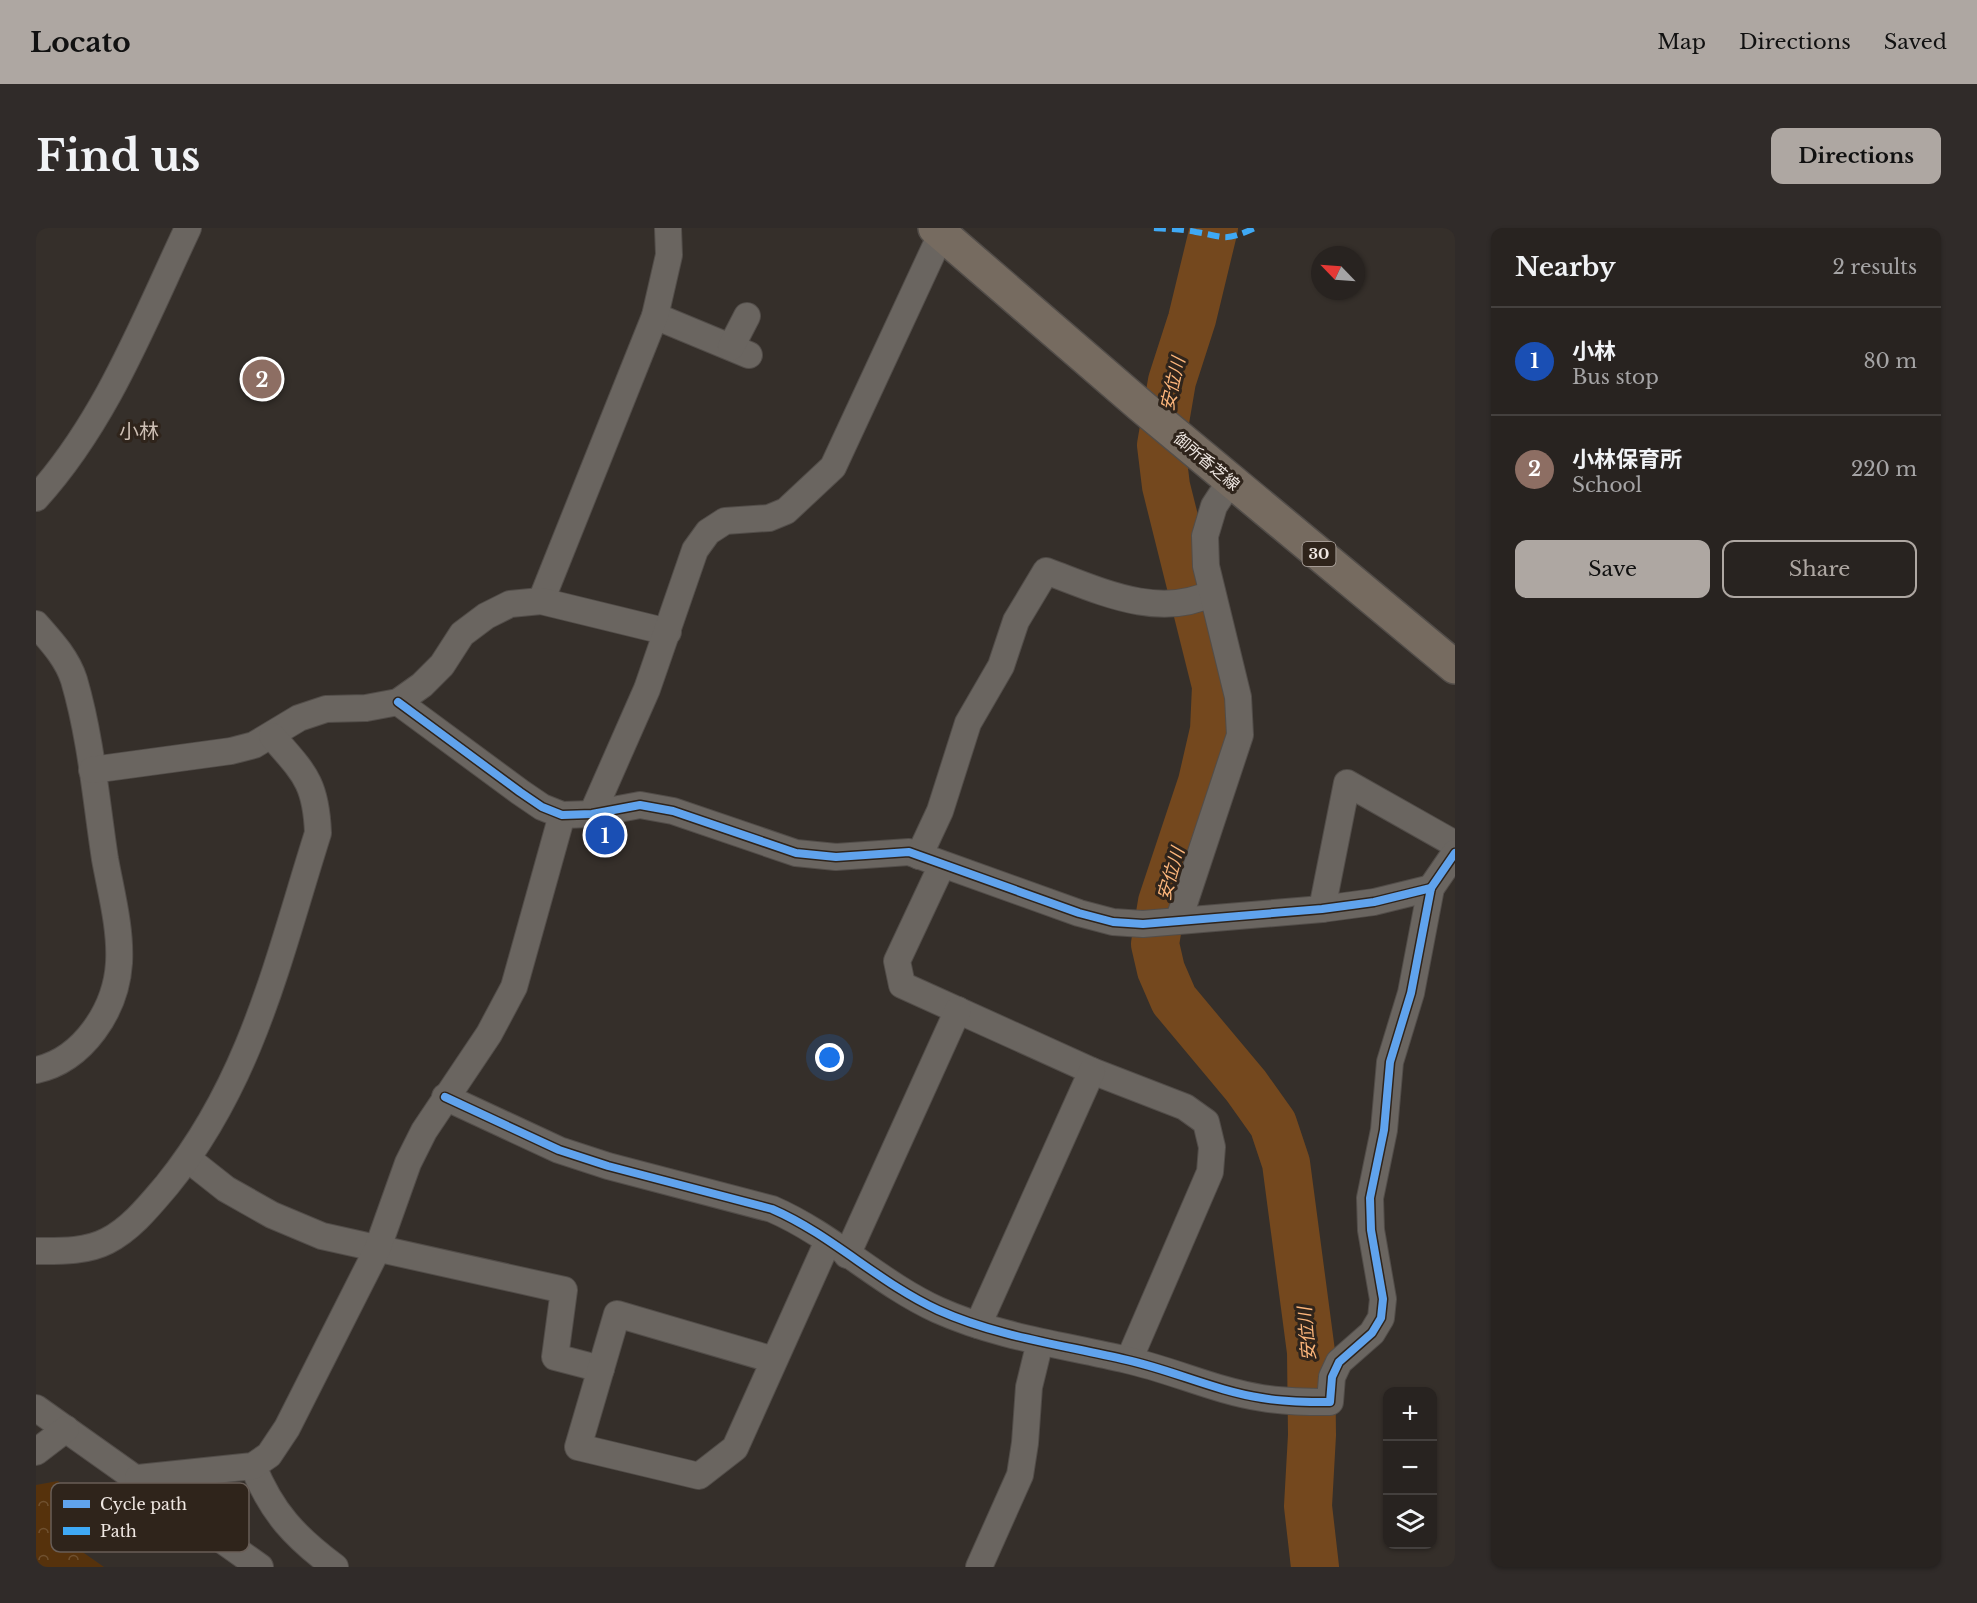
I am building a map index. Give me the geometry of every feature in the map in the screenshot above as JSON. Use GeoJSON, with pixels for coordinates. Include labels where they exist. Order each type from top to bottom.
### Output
{"type":"FeatureCollection","features":[{"type":"Feature","properties":{"kind":"main road","name":"御所香芝線"},"geometry":{"type":"LineString","coordinates":[[940,230],[1140,405],[1455,667]]}},
{"type":"Feature","properties":{"kind":"street"},"geometry":{"type":"LineString","coordinates":[[36,498],[84,437],[119,374],[188,228]]}},
{"type":"Feature","properties":{"kind":"street"},"geometry":{"type":"LineString","coordinates":[[540,601],[655,316],[669,255],[668,228]]}},
{"type":"Feature","properties":{"kind":"street"},"geometry":{"type":"LineString","coordinates":[[592,814],[647,689],[695,550],[708,532],[725,520],[769,518],[786,511],[833,467],[940,230]]}},
{"type":"Feature","properties":{"kind":"street"},"geometry":{"type":"LineString","coordinates":[[655,316],[740,351],[747,316]]}},
{"type":"Feature","properties":{"kind":"street"},"geometry":{"type":"LineString","coordinates":[[1179,919],[1240,735],[1238,697],[1208,595],[1206,566],[1205,536],[1214,506],[1230,480]]}},
{"type":"Feature","properties":{"kind":"street"},"geometry":{"type":"LineString","coordinates":[[1129,1360],[1210,1172],[1212,1147],[1206,1122],[1185,1107],[1092,1071],[902,985],[897,961],[931,861],[940,811],[968,723],[1001,666],[1016,621],[1046,571],[1118,597],[1148,603],[1175,603],[1208,595]]}},
{"type":"Feature","properties":{"kind":"street"},"geometry":{"type":"LineString","coordinates":[[92,770],[231,751],[272,736],[299,718],[326,709],[366,708],[398,702],[422,685],[442,665],[462,634],[486,616],[510,604],[540,601],[668,632]]}},
{"type":"Feature","properties":{"kind":"street"},"geometry":{"type":"LineString","coordinates":[[36,624],[64,659],[73,680],[92,770],[119,963],[111,997],[95,1031],[68,1058],[36,1070]]}},
{"type":"Feature","properties":{"kind":"street"},"geometry":{"type":"LineString","coordinates":[[398,702],[520,792],[542,807],[562,815],[592,814],[640,805],[673,812],[796,853],[836,857],[909,852],[1079,913],[1113,922],[1143,924],[1179,919],[1322,909],[1374,902],[1431,888]]}},
{"type":"Feature","properties":{"kind":"street"},"geometry":{"type":"LineString","coordinates":[[36,1251],[73,1251],[107,1241],[136,1220],[188,1160],[213,1121],[246,1055],[318,833],[317,803],[308,778],[272,736]]}},
{"type":"Feature","properties":{"kind":"street"},"geometry":{"type":"LineString","coordinates":[[1322,909],[1347,783],[1455,844]]}},
{"type":"Feature","properties":{"kind":"street"},"geometry":{"type":"LineString","coordinates":[[138,1478],[253,1466],[269,1455],[287,1428],[377,1250],[408,1163],[445,1097],[489,1034],[514,987],[562,815]]}},
{"type":"Feature","properties":{"kind":"street"},"geometry":{"type":"LineString","coordinates":[[445,1097],[559,1150],[608,1166],[772,1209],[792,1217],[892,1286],[939,1310],[978,1325],[1040,1342],[1129,1360],[1260,1398],[1291,1402],[1330,1402],[1332,1377],[1339,1362],[1372,1334],[1381,1318],[1383,1299],[1371,1230],[1370,1198],[1384,1130],[1390,1062],[1412,993],[1431,888],[1455,852]]}},
{"type":"Feature","properties":{"kind":"street"},"geometry":{"type":"LineString","coordinates":[[774,1360],[617,1314],[578,1447],[699,1476],[735,1448],[774,1360],[837,1248],[958,1010]]}},
{"type":"Feature","properties":{"kind":"street"},"geometry":{"type":"LineString","coordinates":[[978,1325],[1092,1071]]}},
{"type":"Feature","properties":{"kind":"street"},"geometry":{"type":"LineString","coordinates":[[188,1160],[226,1189],[272,1215],[322,1236],[564,1290],[555,1357],[601,1369]]}},
{"type":"Feature","properties":{"kind":"street"},"geometry":{"type":"LineString","coordinates":[[979,1567],[1020,1474],[1029,1387],[1040,1342]]}},
{"type":"Feature","properties":{"kind":"street"},"geometry":{"type":"LineString","coordinates":[[36,1408],[145,1483]]}},
{"type":"Feature","properties":{"kind":"street"},"geometry":{"type":"LineString","coordinates":[[36,1452],[66,1429]]}},
{"type":"Feature","properties":{"kind":"street"},"geometry":{"type":"LineString","coordinates":[[253,1466],[264,1495],[282,1520],[307,1546],[335,1567]]}},
{"type":"Feature","properties":{"kind":"street"},"geometry":{"type":"LineString","coordinates":[[239,1552],[260,1567]]}},
{"type":"Feature","properties":{"kind":"green space"},"geometry":{"type":"Polygon","coordinates":[[[58,1481],[60,1483],[51,1483],[51,1552],[82,1552],[104,1567],[36,1567],[36,1485],[58,1481]]]}},
{"type":"Feature","properties":{"kind":"waterway","name":"安位川"},"geometry":{"type":"LineString","coordinates":[[1214,228],[1192,319],[1172,381],[1161,445],[1166,486],[1216,686],[1214,730],[1202,782],[1162,902],[1155,944],[1161,970],[1174,1000],[1246,1086],[1273,1124],[1286,1163],[1311,1352],[1312,1435],[1308,1506],[1315,1567]]}},
{"type":"Feature","properties":{"kind":"marked path"},"geometry":{"type":"LineString","coordinates":[[1154,228],[1186,230],[1225,237],[1255,228]]}},
{"type":"Feature","properties":{"kind":"cycle path"},"geometry":{"type":"LineString","coordinates":[[398,702],[520,792],[542,807],[562,815],[592,814],[640,805],[673,811],[796,853],[836,857],[909,852],[1079,913],[1113,922],[1143,924],[1322,909],[1374,902],[1431,888]]}},
{"type":"Feature","properties":{"kind":"cycle path"},"geometry":{"type":"LineString","coordinates":[[445,1097],[559,1150],[608,1166],[772,1209],[815,1232],[916,1299],[984,1327],[1031,1340],[1144,1364],[1245,1395],[1279,1400],[1330,1402],[1332,1377],[1339,1362],[1372,1333],[1381,1318],[1383,1299],[1371,1230],[1370,1198],[1384,1130],[1390,1062],[1411,993],[1431,888],[1455,853]]}},
{"type":"Feature","properties":{"kind":"place","name":"小林保育所"},"geometry":{"type":"Point","coordinates":[262,379]}},
{"type":"Feature","properties":{"kind":"place","name":"小林"},"geometry":{"type":"Point","coordinates":[605,835]}},
{"type":"Feature","properties":{"kind":"district","name":"小林"},"geometry":{"type":"Point","coordinates":[139,431]}}]}
